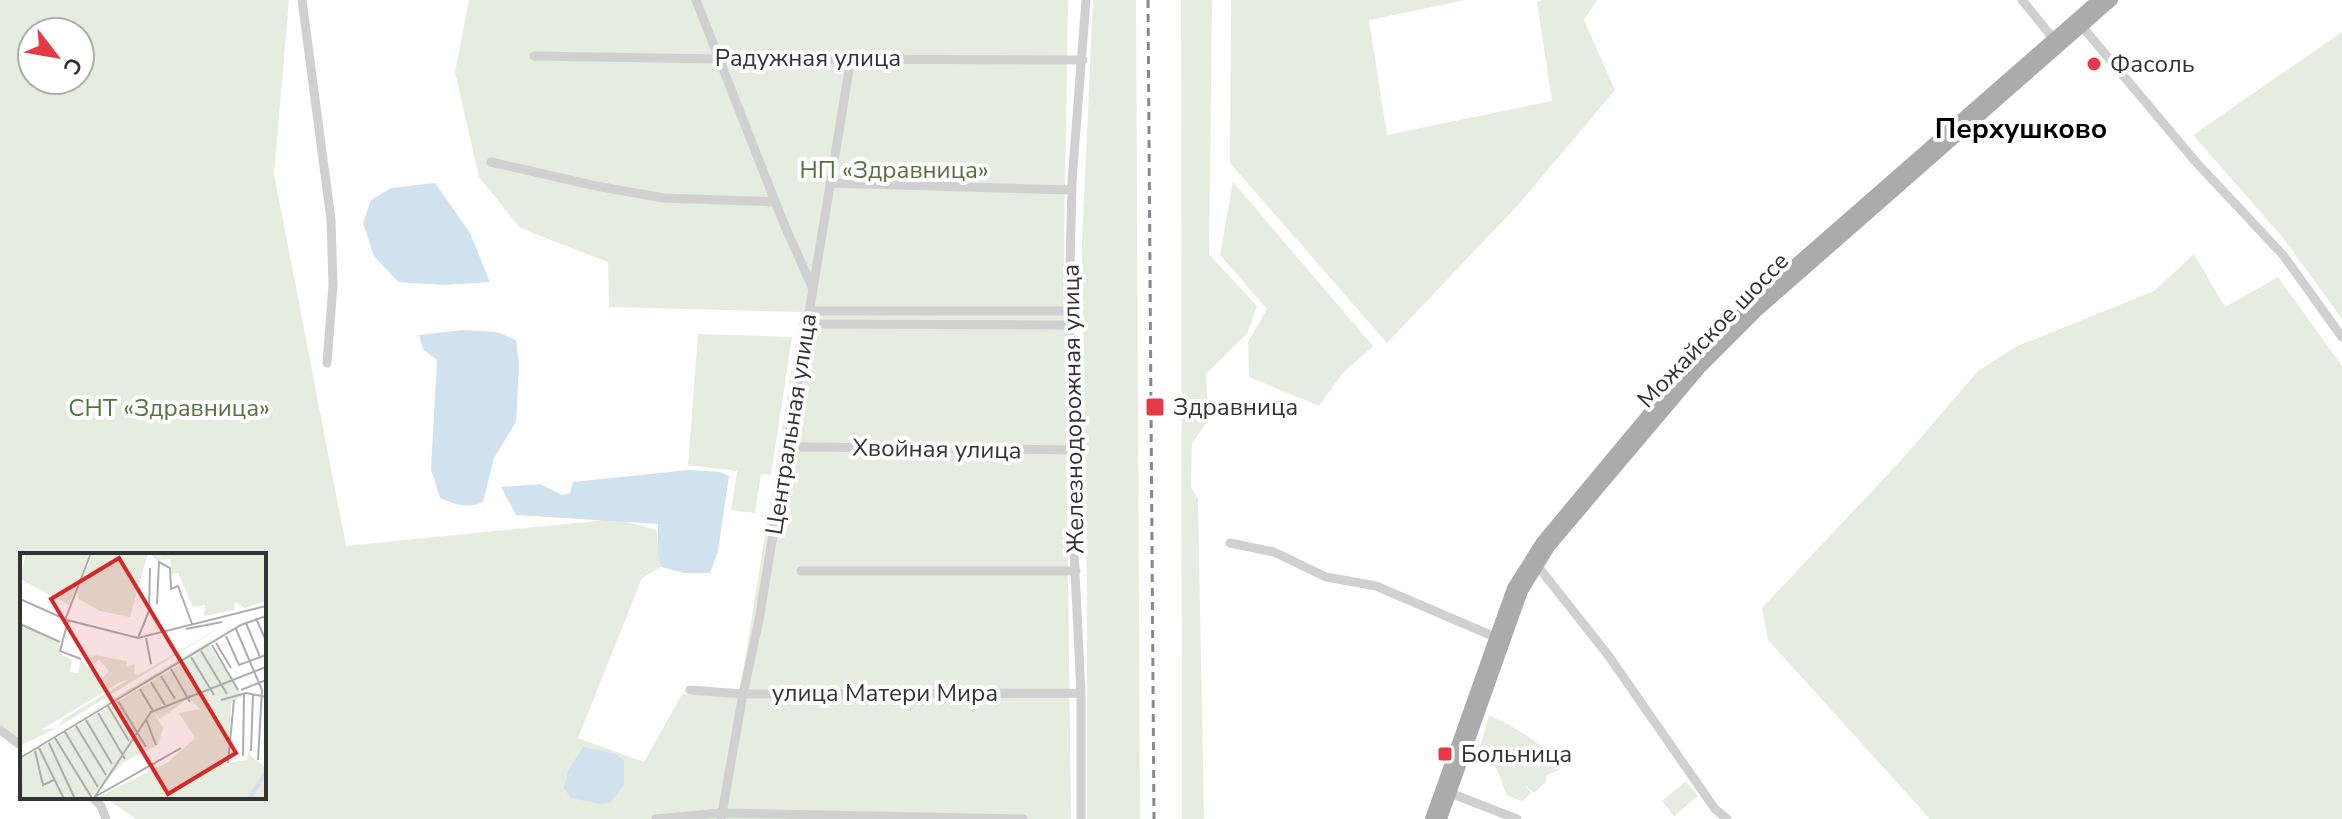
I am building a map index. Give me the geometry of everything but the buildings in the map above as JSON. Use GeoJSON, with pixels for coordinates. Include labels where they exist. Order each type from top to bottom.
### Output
{"type":"FeatureCollection","features":[{"type":"Feature","properties":{"kind":"main road","name":"Можайское шоссе"},"geometry":{"type":"LineString","coordinates":[[1441,819],[1518,601],[1536,564],[1667,406],[1757,311],[2078,22],[2098,0]]}},
{"type":"Feature","properties":{"kind":"main road","name":"Можайское шоссе"},"geometry":{"type":"LineString","coordinates":[[1431,819],[1513,588],[1528,560],[1660,400],[1702,352],[1797,263],[2053,38],[2112,0]]}},
{"type":"Feature","properties":{"kind":"street"},"geometry":{"type":"LineString","coordinates":[[302,0],[331,220],[333,285],[327,363]]}},
{"type":"Feature","properties":{"kind":"street","name":"Центральная улица"},"geometry":{"type":"LineString","coordinates":[[696,0],[775,202],[813,289],[759,620],[721,816]]}},
{"type":"Feature","properties":{"kind":"street","name":"Железнодорожная улица"},"geometry":{"type":"LineString","coordinates":[[1081,819],[1081,693],[1069,311],[1072,190],[1086,0]]}},
{"type":"Feature","properties":{"kind":"street"},"geometry":{"type":"LineString","coordinates":[[2022,0],[2053,38]]}},
{"type":"Feature","properties":{"kind":"street"},"geometry":{"type":"LineString","coordinates":[[2078,22],[2195,161],[2283,255],[2342,337]]}},
{"type":"Feature","properties":{"kind":"street","name":"Радужная улица"},"geometry":{"type":"LineString","coordinates":[[534,56],[1083,60]]}},
{"type":"Feature","properties":{"kind":"street"},"geometry":{"type":"LineString","coordinates":[[813,289],[851,58]]}},
{"type":"Feature","properties":{"kind":"street"},"geometry":{"type":"LineString","coordinates":[[491,162],[664,198],[775,202]]}},
{"type":"Feature","properties":{"kind":"street"},"geometry":{"type":"LineString","coordinates":[[830,183],[1072,190]]}},
{"type":"Feature","properties":{"kind":"street"},"geometry":{"type":"LineString","coordinates":[[809,311],[1069,311]]}},
{"type":"Feature","properties":{"kind":"street"},"geometry":{"type":"LineString","coordinates":[[821,324],[1070,325]]}},
{"type":"Feature","properties":{"kind":"street","name":"Хвойная улица"},"geometry":{"type":"LineString","coordinates":[[801,447],[1073,450]]}},
{"type":"Feature","properties":{"kind":"street"},"geometry":{"type":"LineString","coordinates":[[1230,543],[1274,552],[1326,577],[1376,586],[1495,637]]}},
{"type":"Feature","properties":{"kind":"street"},"geometry":{"type":"LineString","coordinates":[[1536,564],[1608,655],[1715,809],[1727,819]]}},
{"type":"Feature","properties":{"kind":"street"},"geometry":{"type":"LineString","coordinates":[[801,571],[1076,571]]}},
{"type":"Feature","properties":{"kind":"street","name":"улица Матери Мира"},"geometry":{"type":"LineString","coordinates":[[690,690],[743,694],[1081,693]]}},
{"type":"Feature","properties":{"kind":"street"},"geometry":{"type":"LineString","coordinates":[[0,730],[20,745]]}},
{"type":"Feature","properties":{"kind":"street"},"geometry":{"type":"LineString","coordinates":[[1450,793],[1517,819]]}},
{"type":"Feature","properties":{"kind":"street"},"geometry":{"type":"LineString","coordinates":[[94,799],[101,806],[106,819]]}},
{"type":"Feature","properties":{"kind":"street"},"geometry":{"type":"LineString","coordinates":[[656,819],[721,816],[1023,819]]}},
{"type":"Feature","properties":{"kind":"green space"},"geometry":{"type":"Polygon","coordinates":[[[0,0],[289,0],[274,174],[346,546],[616,519],[656,530],[661,567],[642,578],[578,738],[644,762],[682,694],[739,697],[801,312],[609,307],[608,262],[520,228],[479,177],[455,72],[469,0],[1068,0],[1064,244],[1071,819],[136,819],[107,799],[266,799],[266,553],[20,553],[20,739],[0,725],[0,0]]]}},
{"type":"Feature","properties":{"kind":"green space"},"geometry":{"type":"Polygon","coordinates":[[[1093,0],[1136,0],[1140,819],[1087,819],[1082,243],[1093,0]]]}},
{"type":"Feature","properties":{"kind":"green space"},"geometry":{"type":"Polygon","coordinates":[[[1181,0],[1212,0],[1209,254],[1257,306],[1247,334],[1206,374],[1208,420],[1192,444],[1191,487],[1198,499],[1204,819],[1182,819],[1181,0]]]}},
{"type":"Feature","properties":{"kind":"green space"},"geometry":{"type":"Polygon","coordinates":[[[1231,0],[1466,0],[1369,20],[1387,135],[1552,101],[1537,2],[1542,0],[1597,0],[1584,20],[1615,90],[1519,204],[1387,343],[1230,163],[1231,0]]]}},
{"type":"Feature","properties":{"kind":"green space"},"geometry":{"type":"Polygon","coordinates":[[[2342,32],[2342,319],[2284,239],[2193,135],[2342,32]]]}},
{"type":"Feature","properties":{"kind":"green space"},"geometry":{"type":"Polygon","coordinates":[[[1233,182],[1373,346],[1342,374],[1319,406],[1249,377],[1248,342],[1267,309],[1220,255],[1233,182]]]}},
{"type":"Feature","properties":{"kind":"green space"},"geometry":{"type":"Polygon","coordinates":[[[2194,254],[2225,307],[2278,277],[2342,366],[2342,819],[1930,819],[1768,640],[1762,608],[1904,457],[1978,371],[2015,347],[2154,291],[2194,254]]]}},
{"type":"Feature","properties":{"kind":"green space"},"geometry":{"type":"Polygon","coordinates":[[[698,334],[792,337],[771,475],[761,474],[755,513],[731,510],[737,471],[688,465],[698,334]]]}},
{"type":"Feature","properties":{"kind":"green space"},"geometry":{"type":"Polygon","coordinates":[[[1489,716],[1530,738],[1561,769],[1547,775],[1545,783],[1534,793],[1524,784],[1531,793],[1522,801],[1506,795],[1493,765],[1478,753],[1489,716]]]}},
{"type":"Feature","properties":{"kind":"green space"},"geometry":{"type":"Polygon","coordinates":[[[1686,781],[1698,796],[1674,816],[1662,801],[1686,781]]]}},
{"type":"Feature","properties":{"kind":"water"},"geometry":{"type":"Polygon","coordinates":[[[435,183],[470,233],[490,282],[444,285],[398,282],[374,256],[363,223],[371,200],[391,188],[435,183]]]}},
{"type":"Feature","properties":{"kind":"water"},"geometry":{"type":"Polygon","coordinates":[[[463,330],[497,332],[516,340],[519,365],[516,422],[494,458],[483,502],[467,506],[440,498],[431,469],[437,360],[423,349],[419,335],[463,330]]]}},
{"type":"Feature","properties":{"kind":"water"},"geometry":{"type":"Polygon","coordinates":[[[688,470],[720,472],[729,476],[718,551],[710,573],[684,573],[661,567],[658,524],[516,515],[501,487],[540,484],[562,495],[570,493],[573,482],[688,470]]]}},
{"type":"Feature","properties":{"kind":"water"},"geometry":{"type":"Polygon","coordinates":[[[583,747],[616,754],[624,761],[624,785],[610,803],[571,798],[564,788],[568,771],[583,747]]]}},
{"type":"Feature","properties":{"kind":"railway"},"geometry":{"type":"LineString","coordinates":[[1148,0],[1154,819]]}},
{"type":"Feature","properties":{"kind":"place","name":"Фасоль"},"geometry":{"type":"Point","coordinates":[2094,64]}},
{"type":"Feature","properties":{"kind":"place","name":"Здравница"},"geometry":{"type":"Point","coordinates":[1155,407]}},
{"type":"Feature","properties":{"kind":"place","name":"Больница"},"geometry":{"type":"Point","coordinates":[1445,754]}},
{"type":"Feature","properties":{"kind":"district","name":"Перхушково"},"geometry":{"type":"Point","coordinates":[2021,128]}},
{"type":"Feature","properties":{"kind":"park label","name":"НП «Здравница»"},"geometry":{"type":"Point","coordinates":[894,170]}},
{"type":"Feature","properties":{"kind":"park label","name":"СНТ «Здравница»"},"geometry":{"type":"Point","coordinates":[169,408]}}]}
